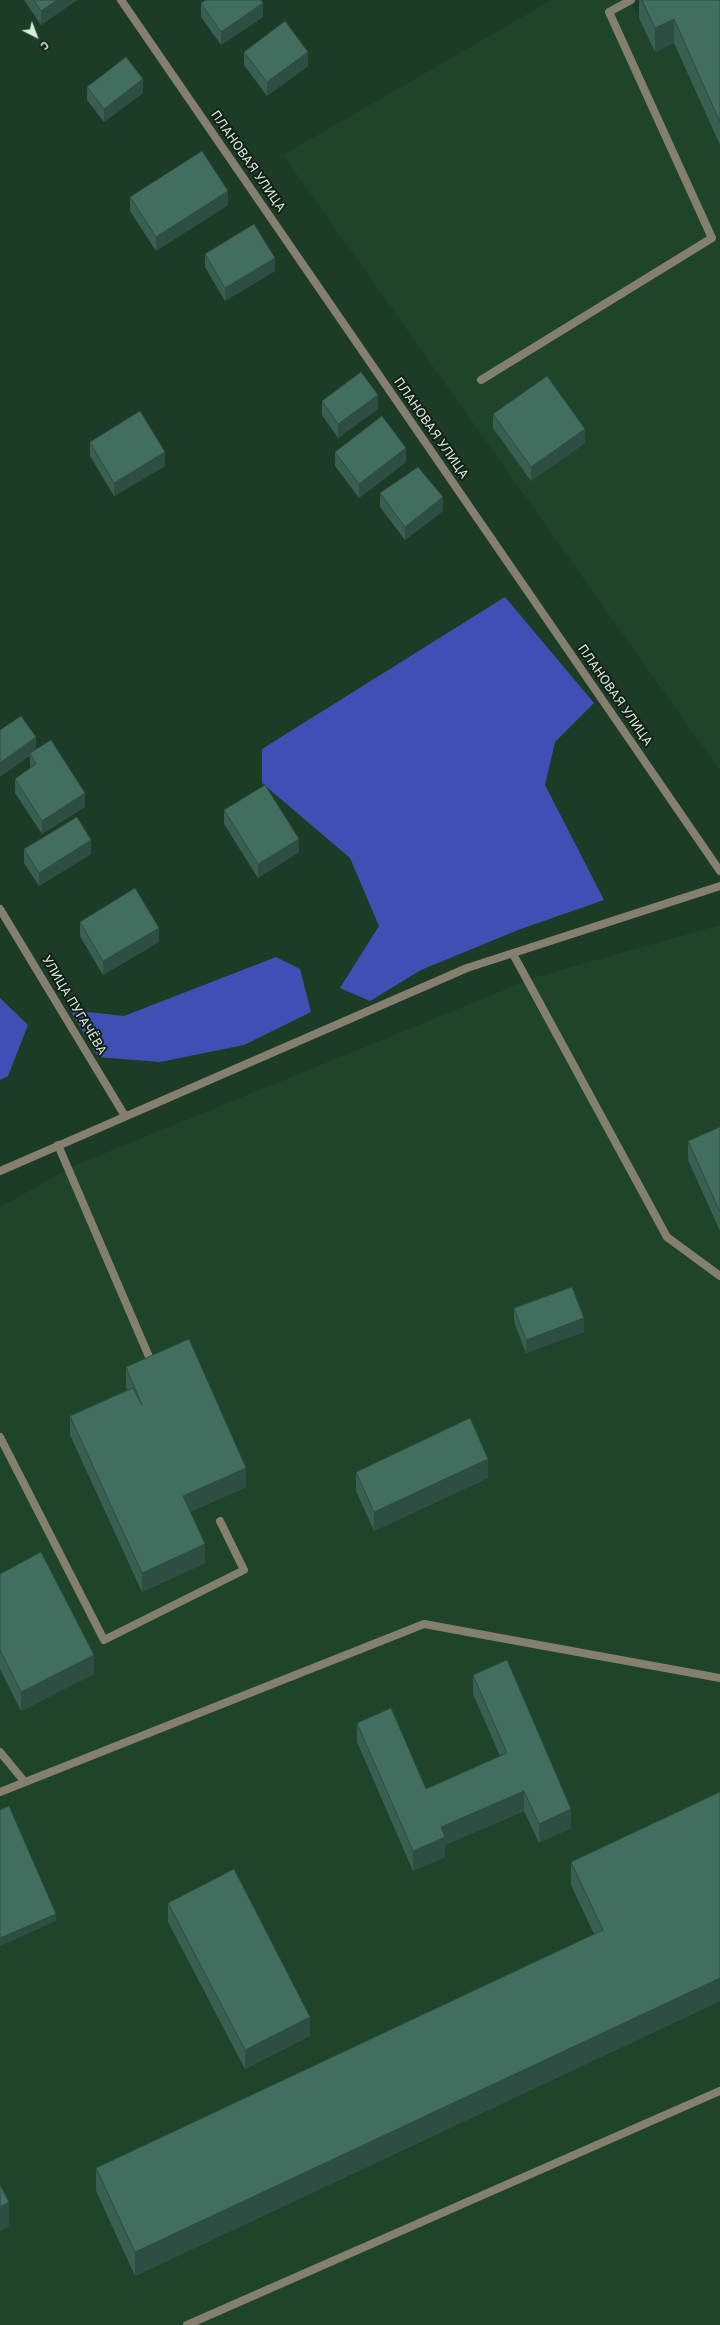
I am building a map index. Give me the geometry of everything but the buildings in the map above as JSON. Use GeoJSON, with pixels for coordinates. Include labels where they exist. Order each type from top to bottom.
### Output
{"type":"FeatureCollection","features":[{"type":"Feature","properties":{"kind":"street","name":"ПЛАНОВАЯ УЛИЦА"},"geometry":{"type":"LineString","coordinates":[[121,0],[720,871]]}},
{"type":"Feature","properties":{"kind":"street"},"geometry":{"type":"LineString","coordinates":[[481,380],[712,238],[609,12],[631,0]]}},
{"type":"Feature","properties":{"kind":"street"},"geometry":{"type":"LineString","coordinates":[[0,1171],[468,968],[720,886]]}},
{"type":"Feature","properties":{"kind":"street","name":"УЛИЦА ПУГАЧЁВА"},"geometry":{"type":"LineString","coordinates":[[0,909],[125,1116]]}},
{"type":"Feature","properties":{"kind":"street"},"geometry":{"type":"LineString","coordinates":[[513,954],[667,1237],[720,1276]]}},
{"type":"Feature","properties":{"kind":"street"},"geometry":{"type":"LineString","coordinates":[[58,1145],[150,1360]]}},
{"type":"Feature","properties":{"kind":"street"},"geometry":{"type":"LineString","coordinates":[[0,1437],[104,1640],[244,1570],[220,1521]]}},
{"type":"Feature","properties":{"kind":"street"},"geometry":{"type":"LineString","coordinates":[[0,1792],[24,1781],[424,1624],[720,1678]]}},
{"type":"Feature","properties":{"kind":"street"},"geometry":{"type":"LineString","coordinates":[[0,1752],[24,1781]]}},
{"type":"Feature","properties":{"kind":"street"},"geometry":{"type":"LineString","coordinates":[[187,2325],[720,2091]]}},
{"type":"Feature","properties":{"kind":"shaded area"},"geometry":{"type":"Polygon","coordinates":[[[552,0],[629,0],[637,15],[670,0],[720,0],[720,771],[283,155],[552,0]]]}},
{"type":"Feature","properties":{"kind":"shaded area"},"geometry":{"type":"Polygon","coordinates":[[[505,597],[594,703],[555,742],[545,785],[604,900],[518,930],[421,970],[370,1001],[340,988],[379,926],[350,858],[262,783],[262,749],[505,597]]]}},
{"type":"Feature","properties":{"kind":"shaded area"},"geometry":{"type":"Polygon","coordinates":[[[720,925],[720,2325],[0,2325],[0,1207],[76,1165],[536,977],[720,925]]]}},
{"type":"Feature","properties":{"kind":"shaded area"},"geometry":{"type":"Polygon","coordinates":[[[276,957],[300,969],[311,1012],[244,1045],[160,1062],[98,1057],[70,1010],[124,1016],[276,957]]]}},
{"type":"Feature","properties":{"kind":"shaded area"},"geometry":{"type":"Polygon","coordinates":[[[0,998],[28,1025],[8,1076],[0,1080],[0,998]]]}}]}
